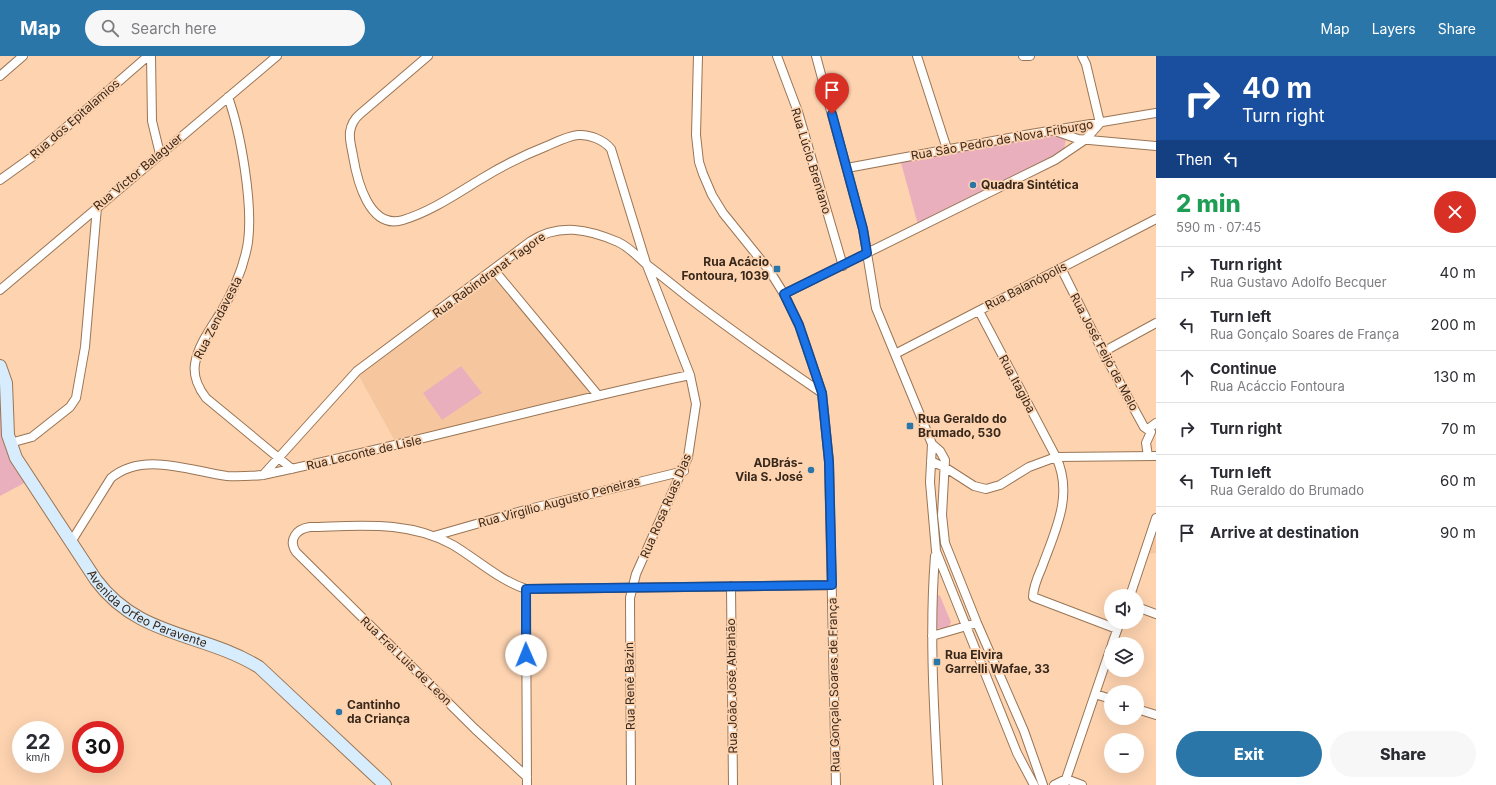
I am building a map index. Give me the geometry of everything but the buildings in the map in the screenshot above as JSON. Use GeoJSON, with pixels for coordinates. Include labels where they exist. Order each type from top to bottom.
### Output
{"type":"FeatureCollection","features":[{"type":"Feature","properties":{"kind":"main road","name":"Avenida Orfeo Paravente"},"geometry":{"type":"LineString","coordinates":[[0,366],[6,383],[8,435],[16,458],[103,589],[119,605],[147,623],[236,656],[259,667],[385,785]]}},
{"type":"Feature","properties":{"kind":"street"},"geometry":{"type":"LineString","coordinates":[[0,76],[23,56]]}},
{"type":"Feature","properties":{"kind":"street","name":"Rua dos Epitalamios"},"geometry":{"type":"LineString","coordinates":[[0,180],[32,157],[148,56]]}},
{"type":"Feature","properties":{"kind":"street"},"geometry":{"type":"LineString","coordinates":[[151,56],[152,121],[160,154]]}},
{"type":"Feature","properties":{"kind":"street","name":"Rua Victor Balaguer"},"geometry":{"type":"LineString","coordinates":[[0,290],[278,56]]}},
{"type":"Feature","properties":{"kind":"street","name":"Rua Rosa Ruas Dias"},"geometry":{"type":"LineString","coordinates":[[428,56],[360,114],[351,127],[352,147],[359,185],[365,200],[376,212],[392,220],[403,220],[434,207],[502,167],[570,137],[587,136],[606,144],[611,149],[646,263],[690,375],[696,404],[691,447],[684,471],[647,550],[632,588]]}},
{"type":"Feature","properties":{"kind":"street","name":"Rua Gonçalo Soares de França"},"geometry":{"type":"LineString","coordinates":[[698,56],[696,135],[699,162],[703,174],[712,195],[723,213],[769,270],[784,294],[799,325],[822,393],[829,462],[836,785]]}},
{"type":"Feature","properties":{"kind":"street","name":"Rua Lúcio Brentano"},"geometry":{"type":"LineString","coordinates":[[777,56],[798,112],[843,266]]}},
{"type":"Feature","properties":{"kind":"street"},"geometry":{"type":"LineString","coordinates":[[816,56],[847,168],[867,253],[876,308],[932,444],[943,456],[946,468],[942,515],[945,543],[976,623],[1024,731],[1043,785]]}},
{"type":"Feature","properties":{"kind":"street"},"geometry":{"type":"LineString","coordinates":[[917,56],[947,149]]}},
{"type":"Feature","properties":{"kind":"street"},"geometry":{"type":"LineString","coordinates":[[1023,56],[1030,56]]}},
{"type":"Feature","properties":{"kind":"street"},"geometry":{"type":"LineString","coordinates":[[784,294],[1055,160],[1086,139],[1100,123],[1086,64],[1082,56]]}},
{"type":"Feature","properties":{"kind":"street","name":"Rua Zendavesta"},"geometry":{"type":"LineString","coordinates":[[228,97],[238,128],[247,191],[248,239],[240,276],[195,360],[195,372],[201,391],[206,398],[292,469]]}},
{"type":"Feature","properties":{"kind":"street","name":"Rua São Pedro de Nova Friburgo"},"geometry":{"type":"LineString","coordinates":[[847,168],[1156,113]]}},
{"type":"Feature","properties":{"kind":"street"},"geometry":{"type":"LineString","coordinates":[[1054,131],[1070,137],[1154,146]]}},
{"type":"Feature","properties":{"kind":"street"},"geometry":{"type":"LineString","coordinates":[[10,443],[32,437],[70,407],[76,398],[85,347],[97,207]]}},
{"type":"Feature","properties":{"kind":"street","name":"Rua Baianópolis"},"geometry":{"type":"LineString","coordinates":[[895,354],[1156,219]]}},
{"type":"Feature","properties":{"kind":"street","name":"Rua Rabindranat Tagore"},"geometry":{"type":"LineString","coordinates":[[278,457],[357,371],[540,236],[554,231],[572,229],[590,232],[626,246],[749,342],[822,393]]}},
{"type":"Feature","properties":{"kind":"street","name":"Rua José Feijó de Melo"},"geometry":{"type":"LineString","coordinates":[[1060,268],[1103,352],[1144,427],[1152,432]]}},
{"type":"Feature","properties":{"kind":"street"},"geometry":{"type":"LineString","coordinates":[[494,270],[597,394]]}},
{"type":"Feature","properties":{"kind":"street","name":"Rua Itagiba"},"geometry":{"type":"LineString","coordinates":[[979,311],[1056,457],[1063,478],[1063,506],[1033,597],[1104,620]]}},
{"type":"Feature","properties":{"kind":"street"},"geometry":{"type":"LineString","coordinates":[[1103,352],[1156,323]]}},
{"type":"Feature","properties":{"kind":"street","name":"Rua Leconte de Lisle"},"geometry":{"type":"LineString","coordinates":[[71,542],[107,483],[122,470],[141,466],[165,465],[228,476],[250,477],[263,475],[402,445],[597,394],[690,375]]}},
{"type":"Feature","properties":{"kind":"street"},"geometry":{"type":"LineString","coordinates":[[931,461],[946,468],[974,486],[990,489],[1000,485],[1029,467],[1056,457],[1152,456],[1146,443],[1156,424]]}},
{"type":"Feature","properties":{"kind":"street"},"geometry":{"type":"LineString","coordinates":[[932,444],[930,490],[936,551],[932,595],[932,636],[938,785]]}},
{"type":"Feature","properties":{"kind":"street"},"geometry":{"type":"LineString","coordinates":[[263,475],[278,457]]}},
{"type":"Feature","properties":{"kind":"street","name":"Rua Virgílio Augusto Peneiras"},"geometry":{"type":"LineString","coordinates":[[434,536],[525,510],[684,471]]}},
{"type":"Feature","properties":{"kind":"street"},"geometry":{"type":"LineString","coordinates":[[1132,589],[1156,518]]}},
{"type":"Feature","properties":{"kind":"street","name":"Rua Frei Luis de Leon"},"geometry":{"type":"LineString","coordinates":[[434,536],[400,527],[310,527],[300,530],[292,544],[296,552],[527,781]]}},
{"type":"Feature","properties":{"kind":"street"},"geometry":{"type":"LineString","coordinates":[[434,536],[464,552],[511,584],[526,589],[832,585]]}},
{"type":"Feature","properties":{"kind":"street"},"geometry":{"type":"LineString","coordinates":[[936,551],[945,543]]}},
{"type":"Feature","properties":{"kind":"street"},"geometry":{"type":"LineString","coordinates":[[936,551],[1017,752],[1034,785]]}},
{"type":"Feature","properties":{"kind":"street","name":"Rua João José Abrahão"},"geometry":{"type":"LineString","coordinates":[[731,586],[733,785]]}},
{"type":"Feature","properties":{"kind":"street","name":"Rua Renê Bazin"},"geometry":{"type":"LineString","coordinates":[[631,785],[629,618],[632,588]]}},
{"type":"Feature","properties":{"kind":"street"},"geometry":{"type":"LineString","coordinates":[[526,589],[527,781]]}},
{"type":"Feature","properties":{"kind":"street"},"geometry":{"type":"LineString","coordinates":[[1144,610],[1156,614]]}},
{"type":"Feature","properties":{"kind":"street"},"geometry":{"type":"LineString","coordinates":[[932,636],[976,623]]}},
{"type":"Feature","properties":{"kind":"street"},"geometry":{"type":"LineString","coordinates":[[1065,782],[1104,666]]}},
{"type":"Feature","properties":{"kind":"street"},"geometry":{"type":"LineString","coordinates":[[1095,694],[1104,697]]}},
{"type":"Feature","properties":{"kind":"street"},"geometry":{"type":"LineString","coordinates":[[1144,711],[1156,715]]}},
{"type":"Feature","properties":{"kind":"street"},"geometry":{"type":"LineString","coordinates":[[1054,785],[1065,782],[1082,785]]}},
{"type":"Feature","properties":{"kind":"shaded area"},"geometry":{"type":"Polygon","coordinates":[[[1050,131],[1063,135],[1066,139],[1063,155],[918,225],[900,159],[1050,131]]]}},
{"type":"Feature","properties":{"kind":"shaded area"},"geometry":{"type":"Polygon","coordinates":[[[493,274],[580,377],[588,393],[396,443],[359,376],[493,274]]]}},
{"type":"Feature","properties":{"kind":"shaded area"},"geometry":{"type":"Polygon","coordinates":[[[461,366],[482,393],[442,420],[423,393],[461,366]]]}},
{"type":"Feature","properties":{"kind":"shaded area"},"geometry":{"type":"Polygon","coordinates":[[[0,380],[4,444],[26,482],[0,496],[0,380]]]}},
{"type":"Feature","properties":{"kind":"shaded area"},"geometry":{"type":"Polygon","coordinates":[[[1156,526],[1156,553],[1147,554],[1156,526]]]}},
{"type":"Feature","properties":{"kind":"shaded area"},"geometry":{"type":"Polygon","coordinates":[[[937,594],[940,596],[951,622],[948,628],[937,628],[935,598],[937,594]]]}},
{"type":"Feature","properties":{"kind":"place","name":"Quadra Sintética"},"geometry":{"type":"Point","coordinates":[973,185]}},
{"type":"Feature","properties":{"kind":"place","name":"Rua Acácio Fontoura, 1039"},"geometry":{"type":"Point","coordinates":[777,269]}},
{"type":"Feature","properties":{"kind":"place","name":"Rua Geraldo do Brumado, 530"},"geometry":{"type":"Point","coordinates":[910,426]}},
{"type":"Feature","properties":{"kind":"place","name":"ADBrás- Vila S. José"},"geometry":{"type":"Point","coordinates":[811,470]}},
{"type":"Feature","properties":{"kind":"place","name":"Rua Elvira Garrelli Wafae, 33"},"geometry":{"type":"Point","coordinates":[937,662]}},
{"type":"Feature","properties":{"kind":"place","name":"Cantinho da Criança"},"geometry":{"type":"Point","coordinates":[339,712]}},
{"type":"Feature","properties":{"kind":"route"},"geometry":{"type":"LineString","coordinates":[[526,655],[526,589],[832,585],[829,462],[822,393],[799,325],[784,294],[867,253],[863,229],[832,114]]}}]}
